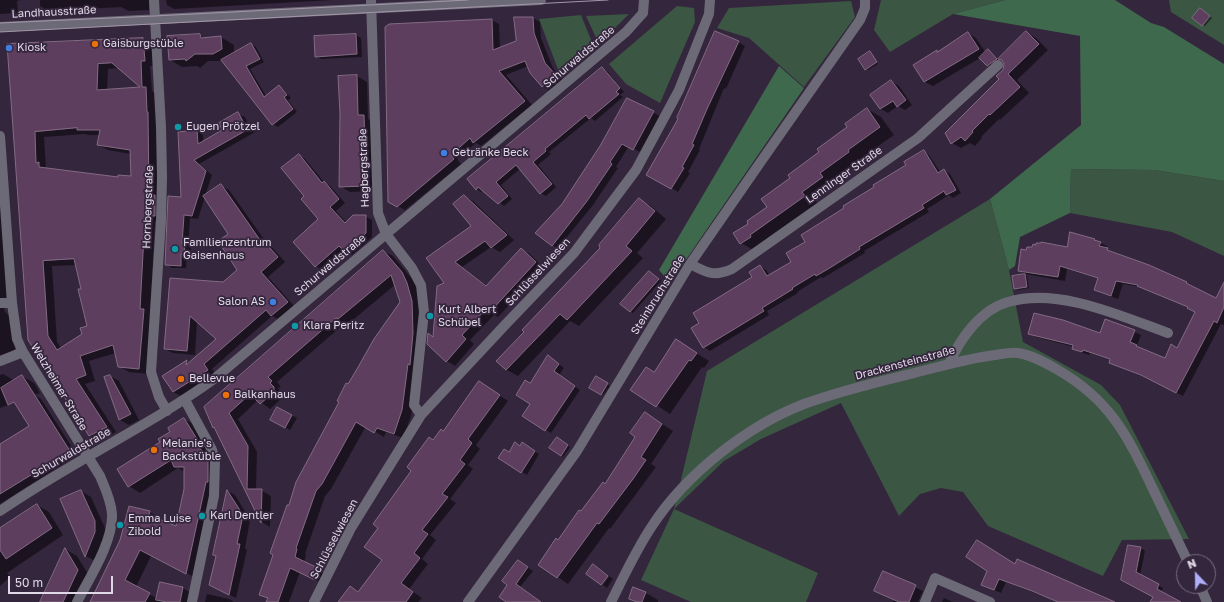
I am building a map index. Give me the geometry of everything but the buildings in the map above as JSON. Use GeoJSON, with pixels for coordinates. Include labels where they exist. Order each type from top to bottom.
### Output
{"type":"FeatureCollection","features":[{"type":"Feature","properties":{"kind":"street","name":"Hornbergstraße"},"geometry":{"type":"LineString","coordinates":[[154,0],[161,127],[162,177],[161,221],[151,372],[158,397],[167,411]]}},
{"type":"Feature","properties":{"kind":"street","name":"Landhausstraße"},"geometry":{"type":"LineString","coordinates":[[0,27],[155,20],[372,4],[540,0]]}},
{"type":"Feature","properties":{"kind":"street","name":"Schurwaldstraße"},"geometry":{"type":"LineString","coordinates":[[0,511],[30,490],[88,458],[185,400],[214,379],[626,32],[643,13],[644,0]]}},
{"type":"Feature","properties":{"kind":"street","name":"Schlüsselwiesen"},"geometry":{"type":"LineString","coordinates":[[314,602],[351,528],[421,415],[574,253],[636,170],[679,90],[709,14],[710,0]]}},
{"type":"Feature","properties":{"kind":"street","name":"Steinbruchstraße"},"geometry":{"type":"LineString","coordinates":[[468,602],[577,451],[690,264],[860,20],[865,8],[865,0]]}},
{"type":"Feature","properties":{"kind":"street","name":"Hagbergstraße"},"geometry":{"type":"LineString","coordinates":[[372,4],[378,213],[386,234],[412,268],[421,285],[424,312],[414,405],[421,415]]}},
{"type":"Feature","properties":{"kind":"street","name":"Lenninger Straße"},"geometry":{"type":"LineString","coordinates":[[690,264],[704,272],[720,274],[732,269],[918,138],[998,65]]}},
{"type":"Feature","properties":{"kind":"street","name":"Welzheimer Straße"},"geometry":{"type":"LineString","coordinates":[[0,136],[12,302],[17,339],[23,352],[88,458]]}},
{"type":"Feature","properties":{"kind":"street"},"geometry":{"type":"LineString","coordinates":[[949,364],[957,346],[977,322],[992,310],[1008,302],[1027,298],[1046,298],[1092,306],[1168,333]]}},
{"type":"Feature","properties":{"kind":"street"},"geometry":{"type":"LineString","coordinates":[[0,303],[12,302]]}},
{"type":"Feature","properties":{"kind":"street"},"geometry":{"type":"LineString","coordinates":[[0,361],[23,352]]}},
{"type":"Feature","properties":{"kind":"street","name":"Drackensteinstraße"},"geometry":{"type":"LineString","coordinates":[[611,602],[634,556],[653,525],[670,502],[723,450],[749,432],[774,418],[810,402],[842,392],[974,357],[1002,354],[1018,353],[1039,360],[1058,370],[1078,383],[1109,411],[1122,428],[1131,445],[1184,554]]}},
{"type":"Feature","properties":{"kind":"street"},"geometry":{"type":"LineString","coordinates":[[185,400],[212,450],[215,460],[214,496],[192,602]]}},
{"type":"Feature","properties":{"kind":"street"},"geometry":{"type":"LineString","coordinates":[[77,602],[100,557],[109,534],[112,515],[109,497],[100,476],[88,458]]}},
{"type":"Feature","properties":{"kind":"street"},"geometry":{"type":"LineString","coordinates":[[925,602],[935,578],[990,602]]}},
{"type":"Feature","properties":{"kind":"green space"},"geometry":{"type":"Polygon","coordinates":[[[881,0],[1005,0],[953,14],[890,52],[874,30],[881,0]]]}},
{"type":"Feature","properties":{"kind":"green space"},"geometry":{"type":"Polygon","coordinates":[[[1005,0],[1115,0],[1151,23],[1164,27],[1224,64],[1224,181],[1154,170],[1071,169],[1070,213],[1020,237],[1015,266],[1009,270],[990,199],[1081,125],[1080,36],[953,14],[1005,0]]]}},
{"type":"Feature","properties":{"kind":"green space"},"geometry":{"type":"Polygon","coordinates":[[[1169,0],[1224,0],[1224,45],[1171,12],[1169,0]]]}},
{"type":"Feature","properties":{"kind":"green space"},"geometry":{"type":"Polygon","coordinates":[[[851,1],[855,17],[804,87],[749,38],[717,28],[729,8],[851,1]]]}},
{"type":"Feature","properties":{"kind":"green space"},"geometry":{"type":"Polygon","coordinates":[[[677,6],[694,8],[695,22],[660,103],[626,84],[609,64],[677,6]]]}},
{"type":"Feature","properties":{"kind":"green space"},"geometry":{"type":"Polygon","coordinates":[[[629,14],[599,44],[586,16],[629,14]]]}},
{"type":"Feature","properties":{"kind":"green space"},"geometry":{"type":"Polygon","coordinates":[[[581,15],[594,47],[559,72],[539,19],[581,15]]]}},
{"type":"Feature","properties":{"kind":"green space"},"geometry":{"type":"Polygon","coordinates":[[[779,66],[804,88],[670,283],[659,270],[779,66]]]}},
{"type":"Feature","properties":{"kind":"green space"},"geometry":{"type":"Polygon","coordinates":[[[1071,169],[1154,170],[1224,181],[1224,256],[1172,232],[1070,213],[1071,169]]]}},
{"type":"Feature","properties":{"kind":"green space"},"geometry":{"type":"Polygon","coordinates":[[[990,199],[1009,270],[1023,342],[1101,385],[1120,405],[1189,539],[1122,540],[1103,576],[988,526],[963,492],[941,488],[920,494],[899,516],[841,403],[761,439],[724,461],[674,509],[707,371],[990,199]]]}},
{"type":"Feature","properties":{"kind":"green space"},"geometry":{"type":"Polygon","coordinates":[[[674,509],[818,573],[806,602],[691,602],[641,580],[674,509]]]}},
{"type":"Feature","properties":{"kind":"tram line"},"geometry":{"type":"LineString","coordinates":[[0,23],[468,0]]}},
{"type":"Feature","properties":{"kind":"tram line"},"geometry":{"type":"LineString","coordinates":[[0,32],[608,0]]}},
{"type":"Feature","properties":{"kind":"place","name":"Gaisburgstüble"},"geometry":{"type":"Point","coordinates":[95,44]}},
{"type":"Feature","properties":{"kind":"place","name":"Kiosk"},"geometry":{"type":"Point","coordinates":[9,48]}},
{"type":"Feature","properties":{"kind":"place","name":"Eugen Prötzel"},"geometry":{"type":"Point","coordinates":[178,127]}},
{"type":"Feature","properties":{"kind":"place","name":"Getränke Beck"},"geometry":{"type":"Point","coordinates":[444,153]}},
{"type":"Feature","properties":{"kind":"place","name":"Familienzentrum Gaisenhaus"},"geometry":{"type":"Point","coordinates":[175,249]}},
{"type":"Feature","properties":{"kind":"place","name":"Salon AS"},"geometry":{"type":"Point","coordinates":[273,302]}},
{"type":"Feature","properties":{"kind":"place","name":"Kurt Albert Schübel"},"geometry":{"type":"Point","coordinates":[430,316]}},
{"type":"Feature","properties":{"kind":"place","name":"Klara Peritz"},"geometry":{"type":"Point","coordinates":[295,326]}},
{"type":"Feature","properties":{"kind":"place","name":"Bellevue"},"geometry":{"type":"Point","coordinates":[181,379]}},
{"type":"Feature","properties":{"kind":"place","name":"Balkanhaus"},"geometry":{"type":"Point","coordinates":[226,395]}},
{"type":"Feature","properties":{"kind":"place","name":"Melanie's Backstüble"},"geometry":{"type":"Point","coordinates":[154,450]}},
{"type":"Feature","properties":{"kind":"place","name":"Karl Dentler"},"geometry":{"type":"Point","coordinates":[202,516]}},
{"type":"Feature","properties":{"kind":"place","name":"Emma Luise Zibold"},"geometry":{"type":"Point","coordinates":[120,525]}}]}
